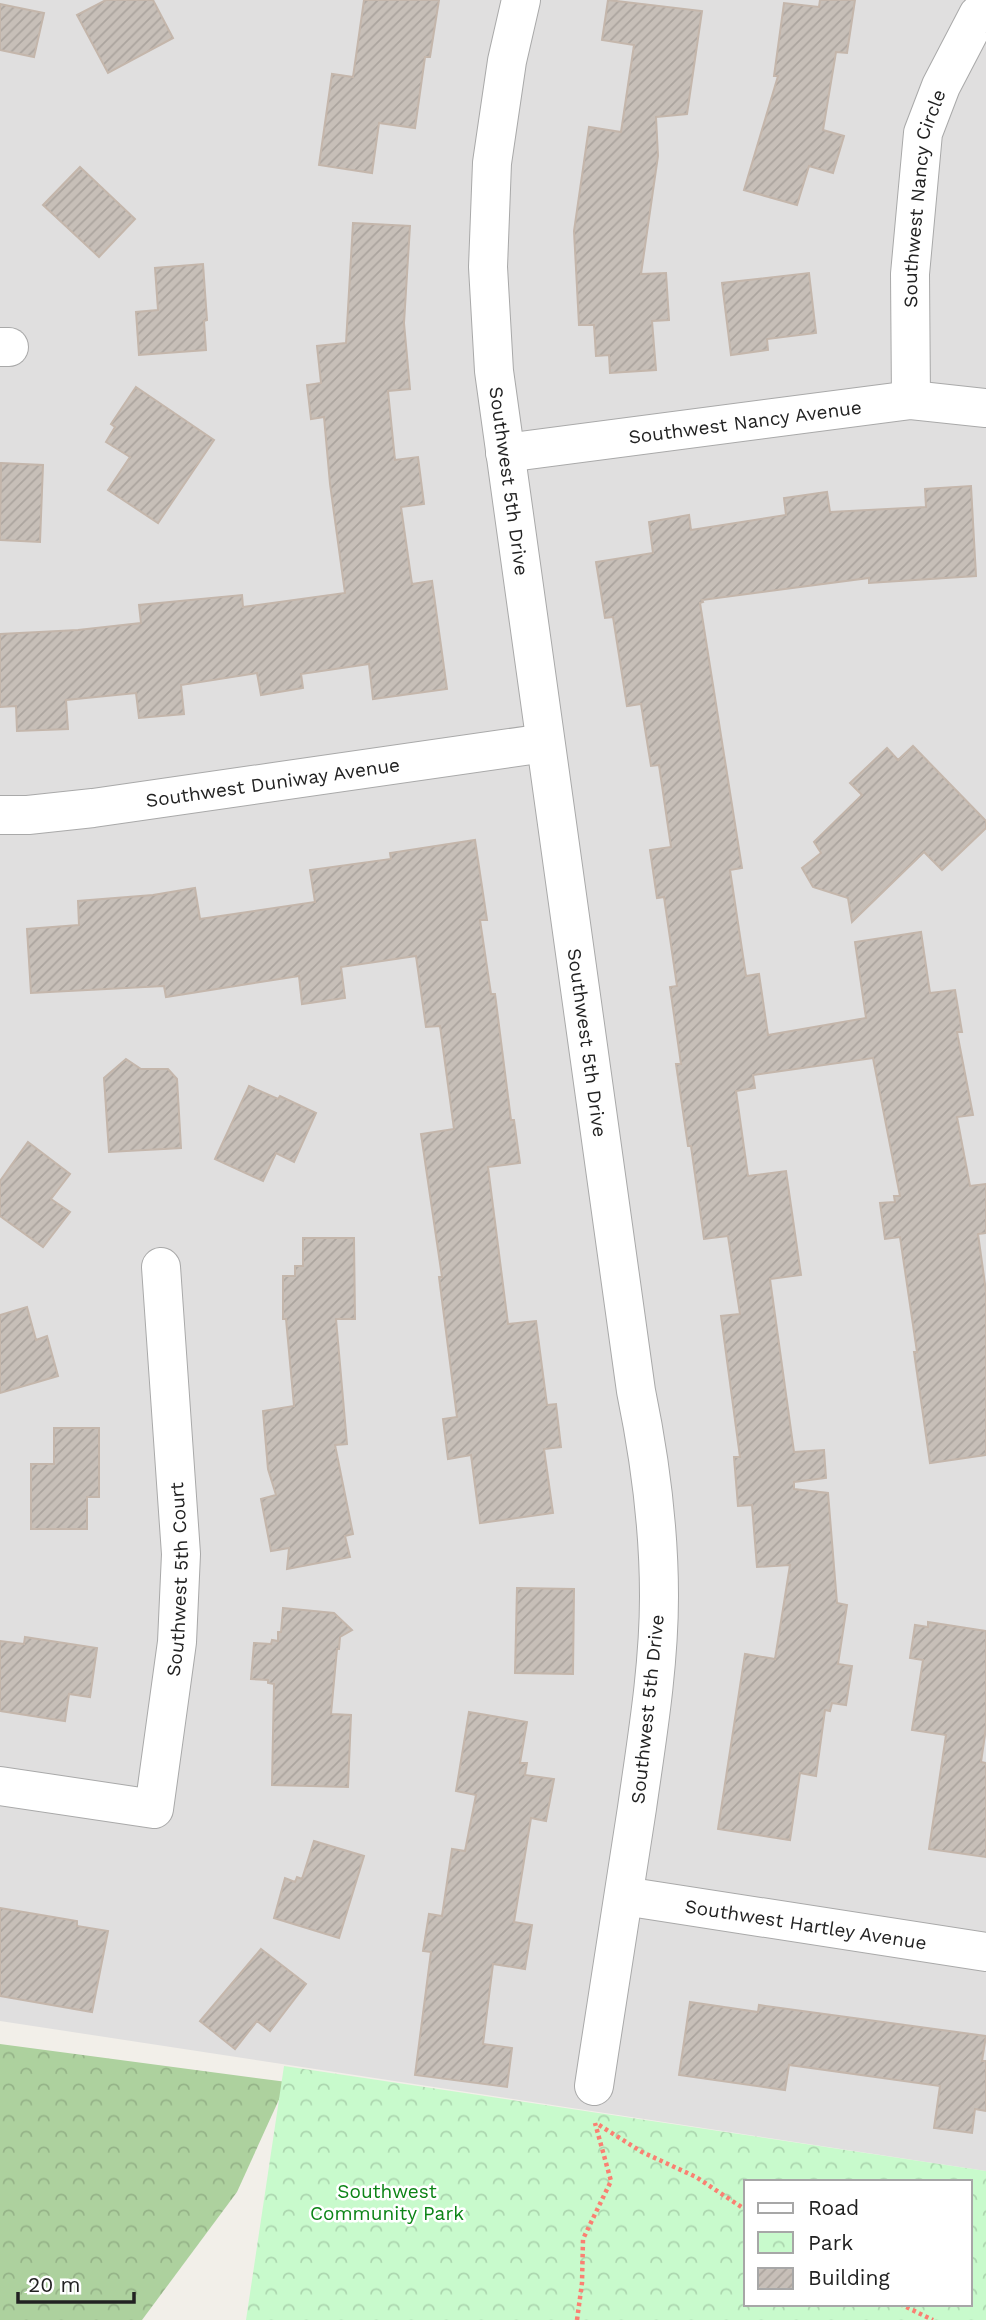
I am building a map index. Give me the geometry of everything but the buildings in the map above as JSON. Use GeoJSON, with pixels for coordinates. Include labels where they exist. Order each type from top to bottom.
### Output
{"type":"FeatureCollection","features":[{"type":"Feature","properties":{"kind":"street","name":"Southwest 5th Drive"},"geometry":{"type":"LineString","coordinates":[[520,0],[507,61],[492,163],[488,267],[494,371],[636,1391],[648,1450],[654,1498],[659,1596],[658,1644],[647,1742],[594,2104]]}},
{"type":"Feature","properties":{"kind":"street","name":"Southwest Nancy Circle"},"geometry":{"type":"LineString","coordinates":[[911,400],[910,274],[923,133],[941,86],[978,15],[986,13]]}},
{"type":"Feature","properties":{"kind":"street","name":"Southwest Nancy Avenue"},"geometry":{"type":"LineString","coordinates":[[505,453],[911,400],[986,408]]}},
{"type":"Feature","properties":{"kind":"street","name":"Southwest Duniway Avenue"},"geometry":{"type":"LineString","coordinates":[[0,815],[28,815],[93,808],[545,743]]}},
{"type":"Feature","properties":{"kind":"street","name":"Southwest 5th Court"},"geometry":{"type":"LineString","coordinates":[[0,1786],[154,1809],[177,1642],[181,1554],[161,1267]]}},
{"type":"Feature","properties":{"kind":"street","name":"Southwest Hartley Avenue"},"geometry":{"type":"LineString","coordinates":[[624,1896],[986,1952]]}},
{"type":"Feature","properties":{"kind":"path"},"geometry":{"type":"LineString","coordinates":[[594,2104],[642,2152],[696,2177],[744,2209]]}},
{"type":"Feature","properties":{"kind":"path"},"geometry":{"type":"LineString","coordinates":[[577,2320],[582,2283],[583,2239],[611,2181],[594,2104]]}},
{"type":"Feature","properties":{"kind":"path"},"geometry":{"type":"LineString","coordinates":[[904,2306],[933,2320]]}},
{"type":"Feature","properties":{"kind":"shaded area"},"geometry":{"type":"Polygon","coordinates":[[[0,0],[986,0],[986,2171],[0,2021],[0,0]]]}},
{"type":"Feature","properties":{"kind":"green space"},"geometry":{"type":"Polygon","coordinates":[[[0,2044],[287,2082],[237,2192],[142,2320],[0,2320],[0,2044]]]}},
{"type":"Feature","properties":{"kind":"green space","name":"Southwest Community Park"},"geometry":{"type":"Polygon","coordinates":[[[284,2066],[986,2171],[986,2320],[246,2320],[284,2066]]]}}]}
